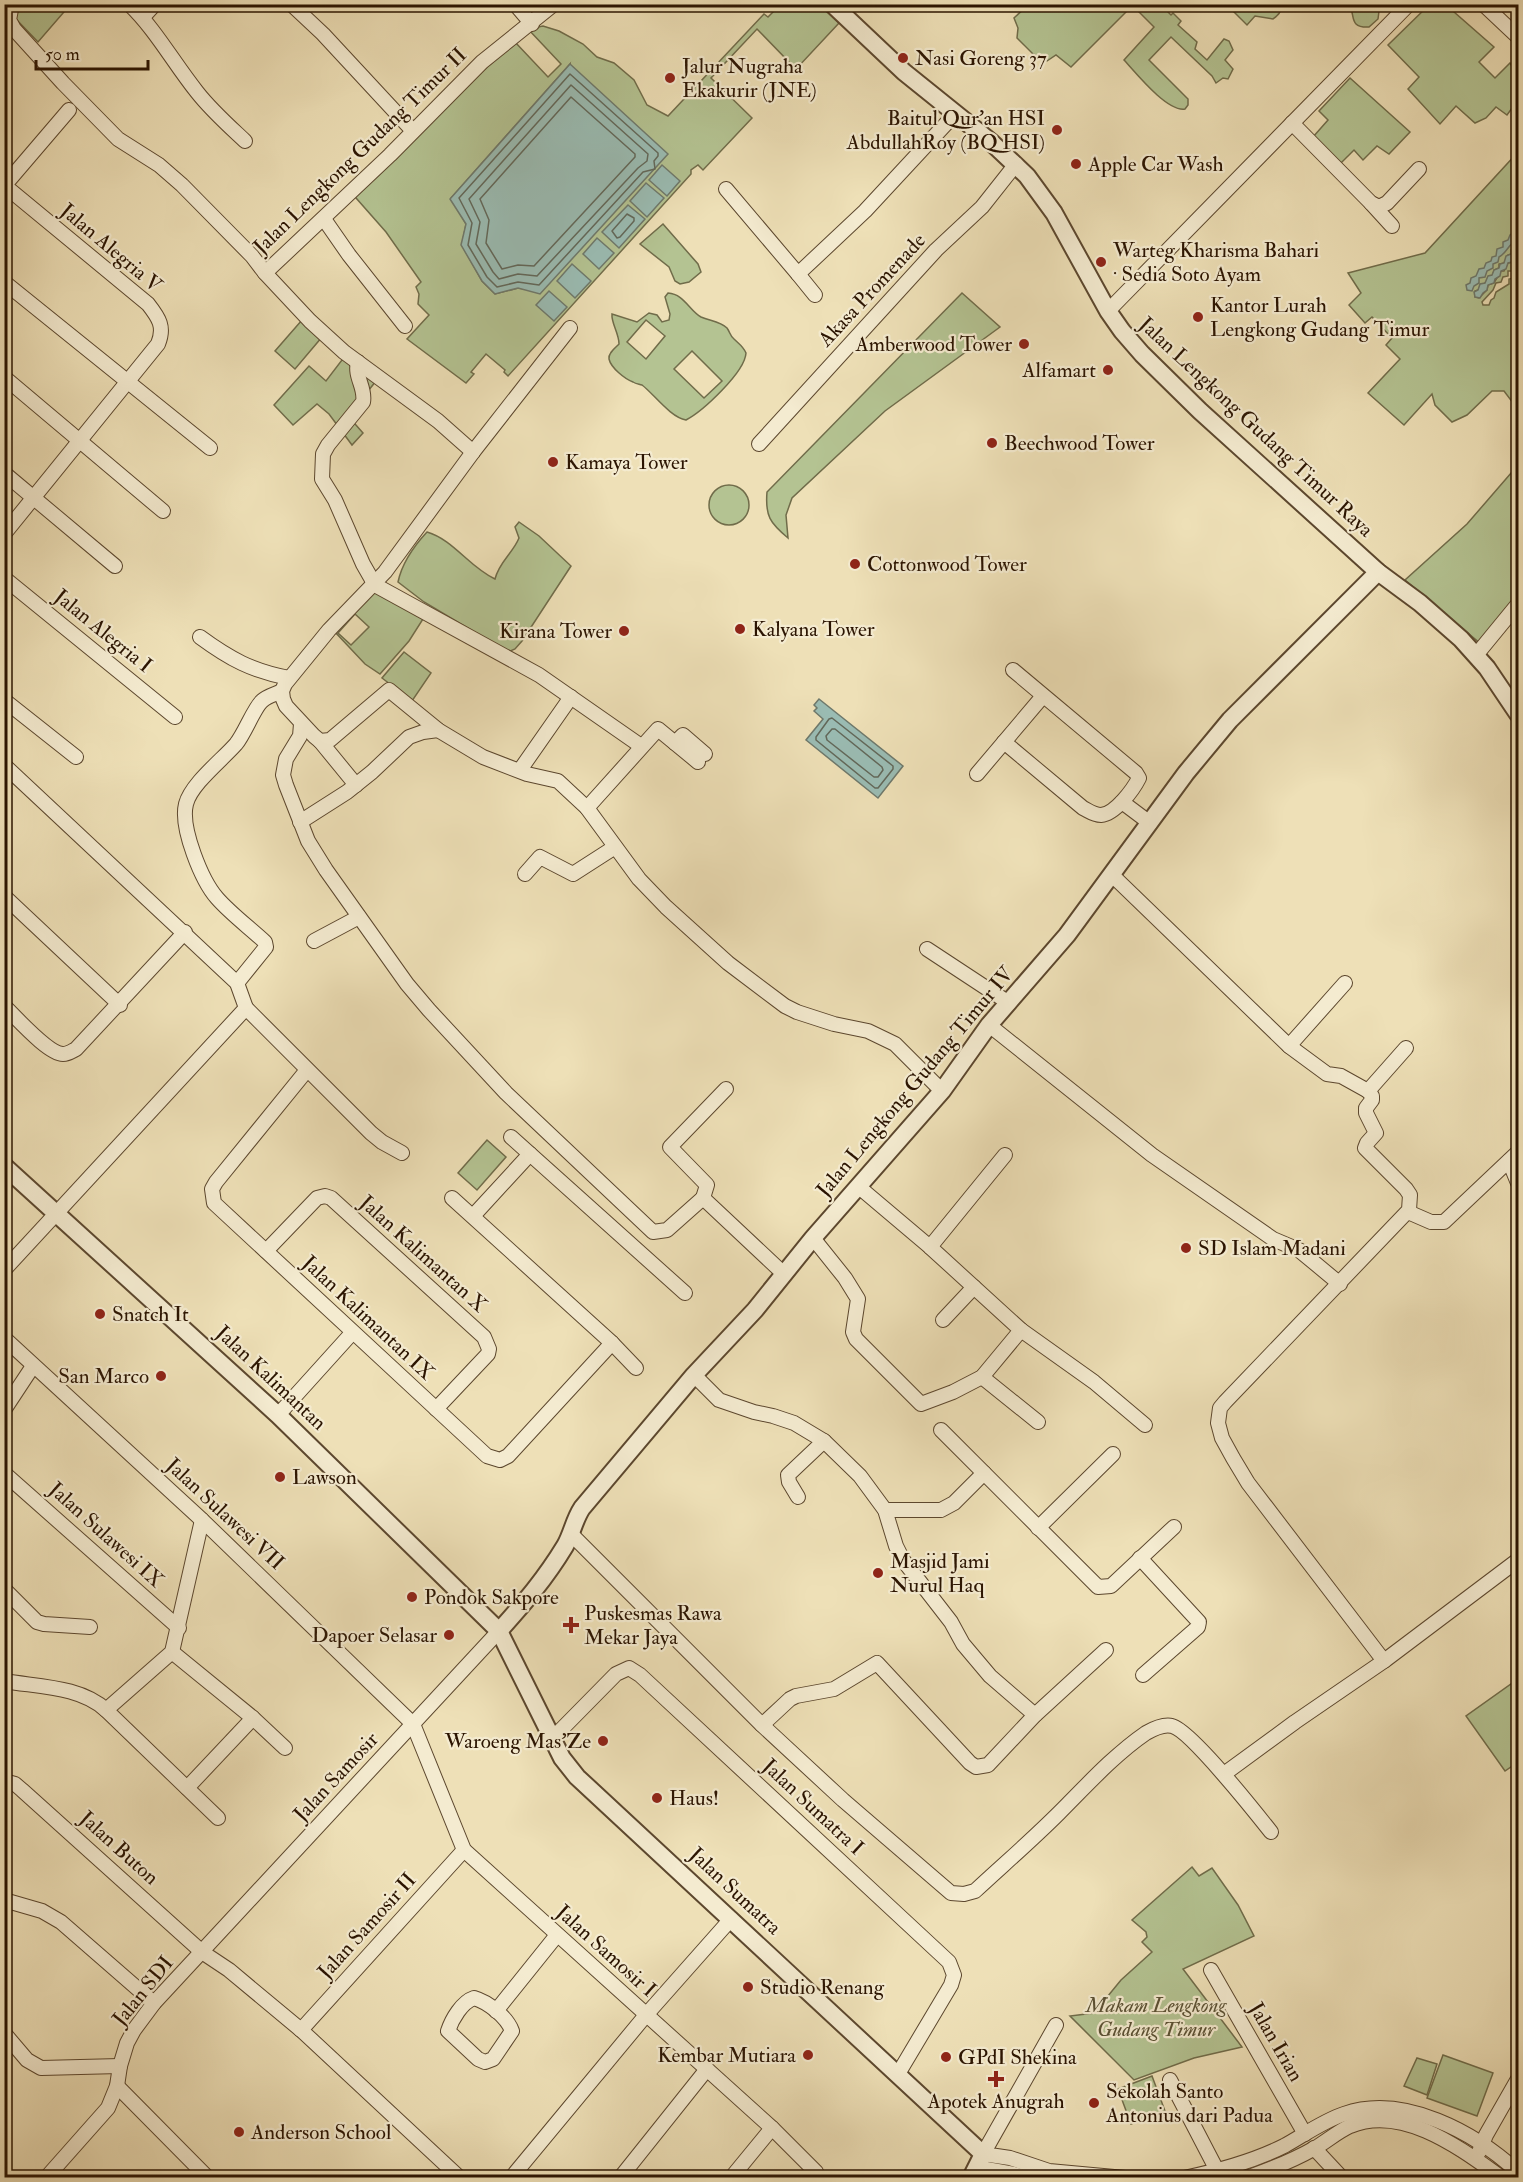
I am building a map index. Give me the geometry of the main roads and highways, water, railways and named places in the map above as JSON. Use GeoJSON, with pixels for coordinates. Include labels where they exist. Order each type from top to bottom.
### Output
{"type":"FeatureCollection","features":[{"type":"Feature","properties":{"kind":"water"},"geometry":{"type":"Polygon","coordinates":[[[570,64],[668,154],[540,294],[518,288],[495,294],[482,281],[461,245],[466,224],[450,199],[570,64]]]}},
{"type":"Feature","properties":{"kind":"water"},"geometry":{"type":"Polygon","coordinates":[[[662,165],[680,181],[667,196],[649,180],[662,165]]]}},
{"type":"Feature","properties":{"kind":"water"},"geometry":{"type":"Polygon","coordinates":[[[646,183],[664,198],[647,217],[630,201],[646,183]]]}},
{"type":"Feature","properties":{"kind":"water"},"geometry":{"type":"Polygon","coordinates":[[[628,205],[645,219],[619,248],[602,232],[628,205]]]}},
{"type":"Feature","properties":{"kind":"water"},"geometry":{"type":"Polygon","coordinates":[[[1513,233],[1518,236],[1517,240],[1499,257],[1498,262],[1493,264],[1493,268],[1487,271],[1485,277],[1479,278],[1479,283],[1472,291],[1467,290],[1466,285],[1470,283],[1471,278],[1491,261],[1492,257],[1496,256],[1497,249],[1503,247],[1503,242],[1508,240],[1513,233]]]}},
{"type":"Feature","properties":{"kind":"water"},"geometry":{"type":"Polygon","coordinates":[[[597,238],[614,253],[599,269],[583,254],[597,238]]]}},
{"type":"Feature","properties":{"kind":"water"},"geometry":{"type":"Polygon","coordinates":[[[1518,241],[1518,255],[1514,256],[1506,269],[1501,271],[1494,283],[1488,285],[1480,298],[1475,297],[1474,292],[1478,290],[1480,284],[1485,283],[1488,276],[1504,263],[1506,256],[1517,247],[1518,241]]]}},
{"type":"Feature","properties":{"kind":"water"},"geometry":{"type":"Polygon","coordinates":[[[572,264],[591,281],[575,298],[557,281],[572,264]]]}},
{"type":"Feature","properties":{"kind":"water"},"geometry":{"type":"Polygon","coordinates":[[[549,291],[567,307],[554,321],[536,305],[549,291]]]}},
{"type":"Feature","properties":{"kind":"water"},"geometry":{"type":"Polygon","coordinates":[[[819,699],[903,766],[878,798],[806,740],[823,719],[814,711],[817,708],[814,705],[819,699]]]}},
{"type":"Feature","properties":{"kind":"place","name":"Nasi Goreng 37"},"geometry":{"type":"Point","coordinates":[903,58]}},
{"type":"Feature","properties":{"kind":"place","name":"Jalur Nugraha Ekakurir (JNE)"},"geometry":{"type":"Point","coordinates":[670,78]}},
{"type":"Feature","properties":{"kind":"place","name":"Baitul Qur'an HSI AbdullahRoy (BQ HSI)"},"geometry":{"type":"Point","coordinates":[1057,130]}},
{"type":"Feature","properties":{"kind":"place","name":"Apple Car Wash"},"geometry":{"type":"Point","coordinates":[1076,164]}},
{"type":"Feature","properties":{"kind":"place","name":"Warteg Kharisma Bahari · Sedia Soto Ayam"},"geometry":{"type":"Point","coordinates":[1101,262]}},
{"type":"Feature","properties":{"kind":"place","name":"Kantor Lurah Lengkong Gudang Timur"},"geometry":{"type":"Point","coordinates":[1198,317]}},
{"type":"Feature","properties":{"kind":"place","name":"Amberwood Tower"},"geometry":{"type":"Point","coordinates":[1024,344]}},
{"type":"Feature","properties":{"kind":"place","name":"Alfamart"},"geometry":{"type":"Point","coordinates":[1108,370]}},
{"type":"Feature","properties":{"kind":"place","name":"Beechwood Tower"},"geometry":{"type":"Point","coordinates":[992,443]}},
{"type":"Feature","properties":{"kind":"place","name":"Kamaya Tower"},"geometry":{"type":"Point","coordinates":[553,462]}},
{"type":"Feature","properties":{"kind":"place","name":"Cottonwood Tower"},"geometry":{"type":"Point","coordinates":[855,564]}},
{"type":"Feature","properties":{"kind":"place","name":"Kalyana Tower"},"geometry":{"type":"Point","coordinates":[740,629]}},
{"type":"Feature","properties":{"kind":"place","name":"Kirana Tower"},"geometry":{"type":"Point","coordinates":[624,631]}},
{"type":"Feature","properties":{"kind":"place","name":"SD Islam Madani"},"geometry":{"type":"Point","coordinates":[1186,1248]}},
{"type":"Feature","properties":{"kind":"place","name":"Snatch It"},"geometry":{"type":"Point","coordinates":[100,1314]}},
{"type":"Feature","properties":{"kind":"place","name":"San Marco"},"geometry":{"type":"Point","coordinates":[161,1376]}},
{"type":"Feature","properties":{"kind":"place","name":"Lawson"},"geometry":{"type":"Point","coordinates":[280,1477]}},
{"type":"Feature","properties":{"kind":"place","name":"Masjid Jami Nurul Haq"},"geometry":{"type":"Point","coordinates":[878,1573]}},
{"type":"Feature","properties":{"kind":"place","name":"Pondok Sakpore"},"geometry":{"type":"Point","coordinates":[412,1597]}},
{"type":"Feature","properties":{"kind":"place","name":"Puskesmas Rawa Mekar Jaya"},"geometry":{"type":"Point","coordinates":[571,1625]}},
{"type":"Feature","properties":{"kind":"place","name":"Dapoer Selasar"},"geometry":{"type":"Point","coordinates":[449,1635]}},
{"type":"Feature","properties":{"kind":"place","name":"Waroeng Mas'Ze"},"geometry":{"type":"Point","coordinates":[603,1741]}},
{"type":"Feature","properties":{"kind":"place","name":"Haus!"},"geometry":{"type":"Point","coordinates":[657,1798]}},
{"type":"Feature","properties":{"kind":"place","name":"Studio Renang"},"geometry":{"type":"Point","coordinates":[748,1987]}},
{"type":"Feature","properties":{"kind":"place","name":"Kembar Mutiara"},"geometry":{"type":"Point","coordinates":[808,2055]}},
{"type":"Feature","properties":{"kind":"place","name":"GPdI Shekina"},"geometry":{"type":"Point","coordinates":[946,2057]}},
{"type":"Feature","properties":{"kind":"place","name":"Apotek Anugrah"},"geometry":{"type":"Point","coordinates":[996,2079]}},
{"type":"Feature","properties":{"kind":"place","name":"Sekolah Santo Antonius dari Padua"},"geometry":{"type":"Point","coordinates":[1094,2103]}},
{"type":"Feature","properties":{"kind":"place","name":"Anderson School"},"geometry":{"type":"Point","coordinates":[239,2132]}},
{"type":"Feature","properties":{"kind":"park label","name":"Makam Lengkong Gudang Timur"},"geometry":{"type":"Point","coordinates":[1156,2017]}}]}
